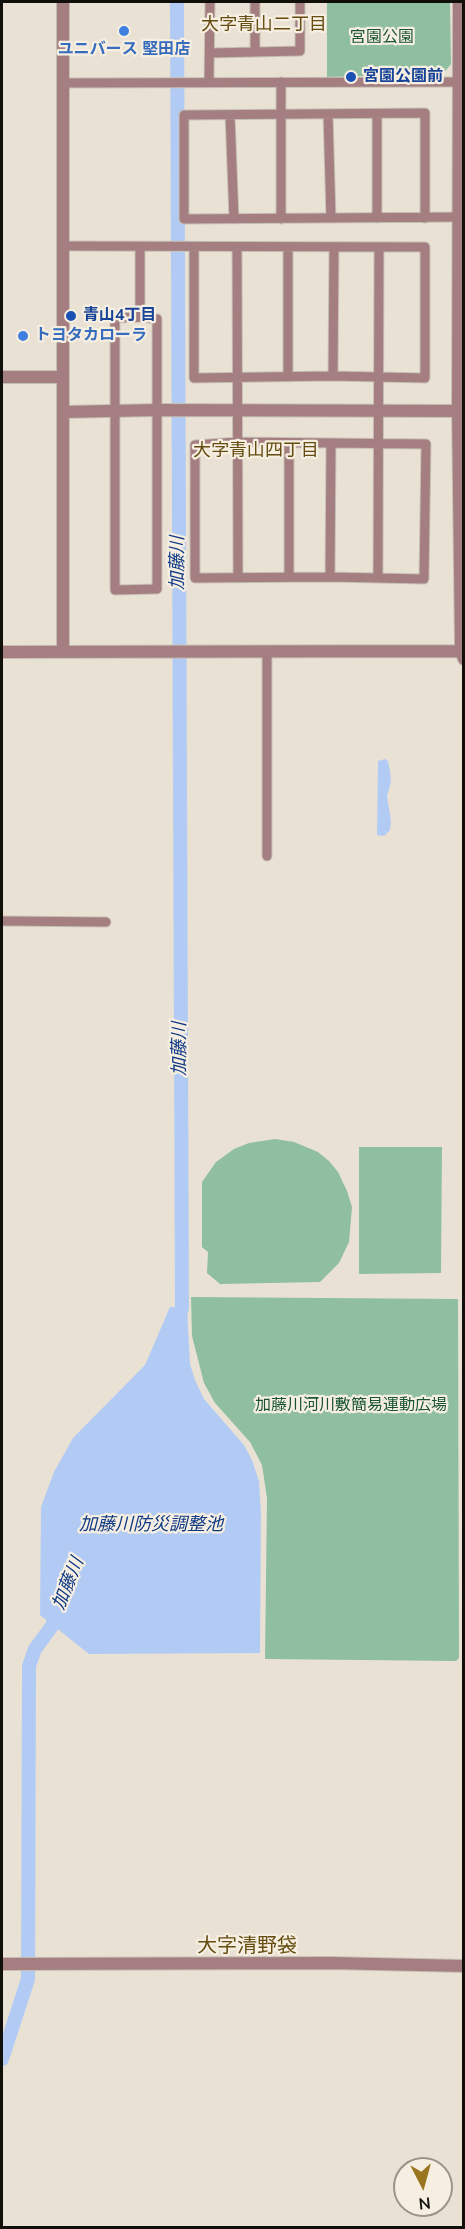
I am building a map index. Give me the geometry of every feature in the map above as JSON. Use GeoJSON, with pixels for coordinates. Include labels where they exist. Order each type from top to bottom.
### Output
{"type":"FeatureCollection","features":[{"type":"Feature","properties":{"kind":"street"},"geometry":{"type":"LineString","coordinates":[[63,2],[63,652]]}},
{"type":"Feature","properties":{"kind":"street"},"geometry":{"type":"LineString","coordinates":[[209,82],[210,2]]}},
{"type":"Feature","properties":{"kind":"street"},"geometry":{"type":"LineString","coordinates":[[255,2],[255,51]]}},
{"type":"Feature","properties":{"kind":"street"},"geometry":{"type":"LineString","coordinates":[[210,53],[300,51],[300,2]]}},
{"type":"Feature","properties":{"kind":"street"},"geometry":{"type":"LineString","coordinates":[[2,652],[463,654],[459,2]]}},
{"type":"Feature","properties":{"kind":"street"},"geometry":{"type":"LineString","coordinates":[[280,219],[281,82]]}},
{"type":"Feature","properties":{"kind":"street"},"geometry":{"type":"LineString","coordinates":[[63,83],[461,82]]}},
{"type":"Feature","properties":{"kind":"street"},"geometry":{"type":"LineString","coordinates":[[425,218],[425,113],[184,115],[183,219],[461,218]]}},
{"type":"Feature","properties":{"kind":"street"},"geometry":{"type":"LineString","coordinates":[[328,114],[331,218]]}},
{"type":"Feature","properties":{"kind":"street"},"geometry":{"type":"LineString","coordinates":[[377,114],[377,218]]}},
{"type":"Feature","properties":{"kind":"street"},"geometry":{"type":"LineString","coordinates":[[230,115],[234,219]]}},
{"type":"Feature","properties":{"kind":"street"},"geometry":{"type":"LineString","coordinates":[[63,246],[425,247],[425,378],[333,376],[194,378],[191,247]]}},
{"type":"Feature","properties":{"kind":"street"},"geometry":{"type":"LineString","coordinates":[[140,247],[140,317]]}},
{"type":"Feature","properties":{"kind":"street"},"geometry":{"type":"LineString","coordinates":[[237,247],[238,577]]}},
{"type":"Feature","properties":{"kind":"street"},"geometry":{"type":"LineString","coordinates":[[288,247],[288,377]]}},
{"type":"Feature","properties":{"kind":"street"},"geometry":{"type":"LineString","coordinates":[[333,376],[334,247]]}},
{"type":"Feature","properties":{"kind":"street"},"geometry":{"type":"LineString","coordinates":[[378,577],[379,247]]}},
{"type":"Feature","properties":{"kind":"street"},"geometry":{"type":"LineString","coordinates":[[116,318],[157,319],[163,410],[157,589],[115,590],[116,318]]}},
{"type":"Feature","properties":{"kind":"street"},"geometry":{"type":"LineString","coordinates":[[2,377],[63,377]]}},
{"type":"Feature","properties":{"kind":"street"},"geometry":{"type":"LineString","coordinates":[[63,412],[115,410],[461,411]]}},
{"type":"Feature","properties":{"kind":"street"},"geometry":{"type":"LineString","coordinates":[[238,442],[426,444],[424,579],[195,578],[195,445],[238,442]]}},
{"type":"Feature","properties":{"kind":"street"},"geometry":{"type":"LineString","coordinates":[[289,443],[289,577]]}},
{"type":"Feature","properties":{"kind":"street"},"geometry":{"type":"LineString","coordinates":[[330,577],[331,443]]}},
{"type":"Feature","properties":{"kind":"street"},"geometry":{"type":"LineString","coordinates":[[267,652],[267,856]]}},
{"type":"Feature","properties":{"kind":"street"},"geometry":{"type":"LineString","coordinates":[[2,921],[106,922]]}},
{"type":"Feature","properties":{"kind":"street"},"geometry":{"type":"LineString","coordinates":[[2,1964],[330,1963],[464,1966]]}},
{"type":"Feature","properties":{"kind":"green space","name":"宮園公園"},"geometry":{"type":"Polygon","coordinates":[[[327,2],[450,2],[451,64],[443,74],[327,77],[327,2]]]}},
{"type":"Feature","properties":{"kind":"green space"},"geometry":{"type":"Polygon","coordinates":[[[275,1139],[294,1142],[318,1152],[338,1172],[352,1207],[349,1242],[339,1263],[320,1282],[220,1284],[207,1273],[208,1252],[202,1247],[202,1182],[216,1162],[234,1149],[249,1143],[275,1139]]]}},
{"type":"Feature","properties":{"kind":"green space"},"geometry":{"type":"Polygon","coordinates":[[[359,1147],[442,1147],[441,1273],[359,1274],[359,1147]]]}},
{"type":"Feature","properties":{"kind":"green space","name":"加藤川河川敷簡易運動広場"},"geometry":{"type":"Polygon","coordinates":[[[191,1297],[458,1299],[459,1658],[456,1661],[265,1659],[267,1498],[262,1465],[250,1442],[215,1403],[204,1383],[192,1336],[191,1297]]]}},
{"type":"Feature","properties":{"kind":"water"},"geometry":{"type":"Polygon","coordinates":[[[385,759],[388,761],[390,771],[391,782],[387,796],[391,821],[390,830],[384,836],[377,835],[378,761],[385,759]]]}},
{"type":"Feature","properties":{"kind":"water","name":"加藤川防災調整池"},"geometry":{"type":"Polygon","coordinates":[[[170,1307],[187,1308],[190,1364],[195,1380],[204,1399],[244,1445],[259,1481],[261,1513],[260,1653],[89,1654],[40,1615],[41,1507],[54,1472],[73,1438],[145,1365],[170,1307]]]}},
{"type":"Feature","properties":{"kind":"waterway","name":"加藤川"},"geometry":{"type":"LineString","coordinates":[[175,1325],[182,1308],[177,2]]}},
{"type":"Feature","properties":{"kind":"waterway","name":"加藤川"},"geometry":{"type":"LineString","coordinates":[[2,2059],[28,1979],[29,1666],[35,1649],[52,1626],[59,1609]]}},
{"type":"Feature","properties":{"kind":"place","name":"ユニバース 堅田店"},"geometry":{"type":"Point","coordinates":[124,31]}},
{"type":"Feature","properties":{"kind":"place","name":"宮園公園前"},"geometry":{"type":"Point","coordinates":[351,77]}},
{"type":"Feature","properties":{"kind":"place","name":"青山4丁目"},"geometry":{"type":"Point","coordinates":[71,316]}},
{"type":"Feature","properties":{"kind":"place","name":"トヨタカローラ"},"geometry":{"type":"Point","coordinates":[23,336]}},
{"type":"Feature","properties":{"kind":"district","name":"大字青山二丁目"},"geometry":{"type":"Point","coordinates":[264,26]}},
{"type":"Feature","properties":{"kind":"district","name":"大字青山四丁目"},"geometry":{"type":"Point","coordinates":[256,452]}},
{"type":"Feature","properties":{"kind":"district","name":"大字清野袋"},"geometry":{"type":"Point","coordinates":[247,1947]}}]}
